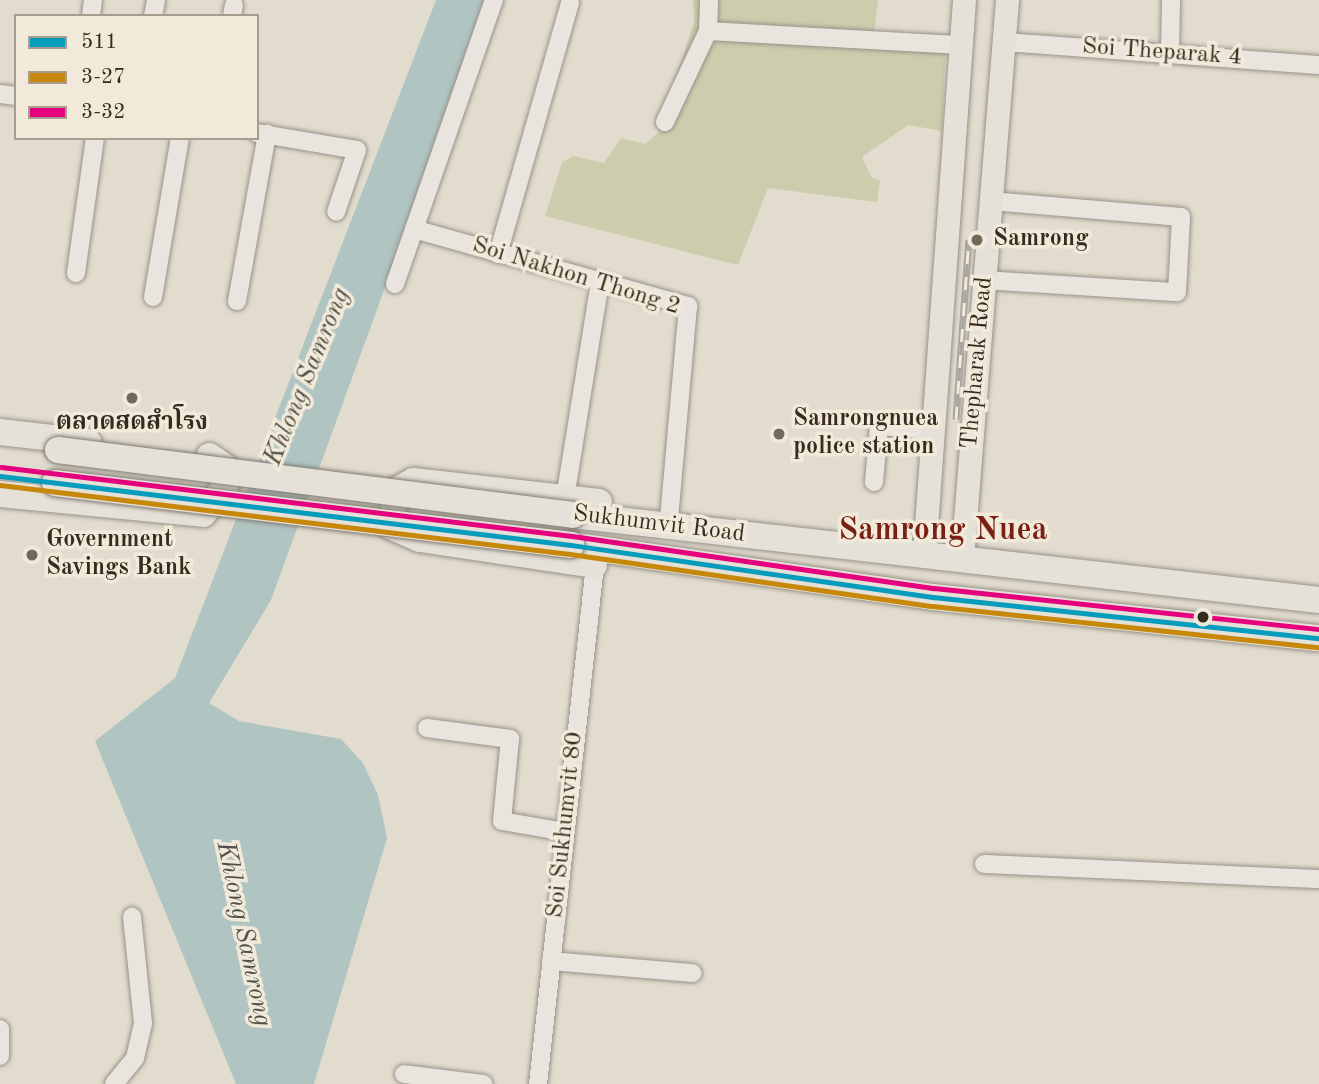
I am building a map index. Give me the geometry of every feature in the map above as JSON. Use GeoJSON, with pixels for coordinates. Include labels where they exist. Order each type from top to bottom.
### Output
{"type":"FeatureCollection","features":[{"type":"Feature","properties":{"kind":"highway"},"geometry":{"type":"LineString","coordinates":[[0,432],[213,457],[225,467],[221,494],[203,514],[0,494]]}},
{"type":"Feature","properties":{"kind":"highway","name":"Sukhumvit Road"},"geometry":{"type":"LineString","coordinates":[[0,442],[569,506],[668,528],[962,558],[1319,600]]}},
{"type":"Feature","properties":{"kind":"highway","name":"Sukhumvit Road"},"geometry":{"type":"LineString","coordinates":[[0,476],[571,545],[933,597],[1319,638]]}},
{"type":"Feature","properties":{"kind":"highway"},"geometry":{"type":"LineString","coordinates":[[569,506],[413,481],[397,490],[390,526],[420,539],[595,565],[650,570],[689,564]]}},
{"type":"Feature","properties":{"kind":"highway"},"geometry":{"type":"LineString","coordinates":[[783,577],[787,541]]}},
{"type":"Feature","properties":{"kind":"highway"},"geometry":{"type":"LineString","coordinates":[[924,554],[933,597]]}},
{"type":"Feature","properties":{"kind":"highway"},"geometry":{"type":"LineString","coordinates":[[933,597],[962,558]]}},
{"type":"Feature","properties":{"kind":"main road","name":"Thepharak Road"},"geometry":{"type":"LineString","coordinates":[[924,554],[964,0]]}},
{"type":"Feature","properties":{"kind":"main road","name":"Thepharak Road"},"geometry":{"type":"LineString","coordinates":[[962,558],[1007,0]]}},
{"type":"Feature","properties":{"kind":"street"},"geometry":{"type":"LineString","coordinates":[[395,284],[494,0]]}},
{"type":"Feature","properties":{"kind":"street"},"geometry":{"type":"LineString","coordinates":[[665,122],[708,31],[709,0]]}},
{"type":"Feature","properties":{"kind":"street"},"geometry":{"type":"LineString","coordinates":[[1170,54],[1171,0]]}},
{"type":"Feature","properties":{"kind":"street"},"geometry":{"type":"LineString","coordinates":[[498,254],[570,3]]}},
{"type":"Feature","properties":{"kind":"street"},"geometry":{"type":"LineString","coordinates":[[708,31],[961,45]]}},
{"type":"Feature","properties":{"kind":"street","name":"Soi Theparak 4"},"geometry":{"type":"LineString","coordinates":[[1004,42],[1319,65]]}},
{"type":"Feature","properties":{"kind":"street"},"geometry":{"type":"LineString","coordinates":[[237,301],[262,134],[357,150],[336,212]]}},
{"type":"Feature","properties":{"kind":"street"},"geometry":{"type":"LineString","coordinates":[[76,272],[95,140]]}},
{"type":"Feature","properties":{"kind":"street"},"geometry":{"type":"LineString","coordinates":[[153,297],[180,140]]}},
{"type":"Feature","properties":{"kind":"street"},"geometry":{"type":"LineString","coordinates":[[984,279],[1177,292],[1181,217],[990,201]]}},
{"type":"Feature","properties":{"kind":"street","name":"Soi Nakhon Thong 2"},"geometry":{"type":"LineString","coordinates":[[414,229],[690,308],[668,528]]}},
{"type":"Feature","properties":{"kind":"street"},"geometry":{"type":"LineString","coordinates":[[569,506],[600,282]]}},
{"type":"Feature","properties":{"kind":"street"},"geometry":{"type":"LineString","coordinates":[[874,482],[879,426],[933,430]]}},
{"type":"Feature","properties":{"kind":"street","name":"Soi Sukhumvit 80"},"geometry":{"type":"LineString","coordinates":[[538,1084],[595,565]]}},
{"type":"Feature","properties":{"kind":"street"},"geometry":{"type":"LineString","coordinates":[[426,728],[510,739],[502,821],[565,832]]}},
{"type":"Feature","properties":{"kind":"street"},"geometry":{"type":"LineString","coordinates":[[984,864],[1319,879]]}},
{"type":"Feature","properties":{"kind":"street"},"geometry":{"type":"LineString","coordinates":[[114,1084],[135,1058],[143,1023],[132,917]]}},
{"type":"Feature","properties":{"kind":"street"},"geometry":{"type":"LineString","coordinates":[[551,961],[692,973]]}},
{"type":"Feature","properties":{"kind":"street"},"geometry":{"type":"LineString","coordinates":[[0,1029],[0,1056]]}},
{"type":"Feature","properties":{"kind":"street"},"geometry":{"type":"LineString","coordinates":[[404,1074],[483,1084]]}},
{"type":"Feature","properties":{"kind":"green space"},"geometry":{"type":"Polygon","coordinates":[[[693,0],[878,0],[874,33],[946,37],[942,131],[908,125],[862,157],[872,178],[880,180],[877,202],[768,188],[738,265],[545,216],[562,162],[573,156],[604,163],[621,138],[645,144],[659,132],[694,22],[693,0]]]}},
{"type":"Feature","properties":{"kind":"water","name":"Khlong Samrong"},"geometry":{"type":"Polygon","coordinates":[[[436,0],[490,0],[271,600],[209,703],[239,721],[341,739],[363,763],[378,795],[387,838],[314,1084],[236,1084],[95,741],[175,678],[436,0]]]}},
{"type":"Feature","properties":{"kind":"railway"},"geometry":{"type":"LineString","coordinates":[[956,419],[969,239]]}},
{"type":"Feature","properties":{"kind":"transit line","name":"3-32"},"geometry":{"type":"LineString","coordinates":[[1,467],[572,536],[934,588],[1319,629]]}},
{"type":"Feature","properties":{"kind":"transit line","name":"511"},"geometry":{"type":"LineString","coordinates":[[0,476],[571,545],[933,597],[1319,638]]}},
{"type":"Feature","properties":{"kind":"transit line","name":"3-27"},"geometry":{"type":"LineString","coordinates":[[0,485],[570,554],[932,606],[1318,647]]}},
{"type":"Feature","properties":{"kind":"place","name":"Samrong"},"geometry":{"type":"Point","coordinates":[977,240]}},
{"type":"Feature","properties":{"kind":"place","name":"ตลาดสดสำโรง"},"geometry":{"type":"Point","coordinates":[132,398]}},
{"type":"Feature","properties":{"kind":"place","name":"Samrongnuea police station"},"geometry":{"type":"Point","coordinates":[779,434]}},
{"type":"Feature","properties":{"kind":"place","name":"Government Savings Bank"},"geometry":{"type":"Point","coordinates":[32,555]}},
{"type":"Feature","properties":{"kind":"district","name":"Samrong Nuea"},"geometry":{"type":"Point","coordinates":[943,531]}}]}
